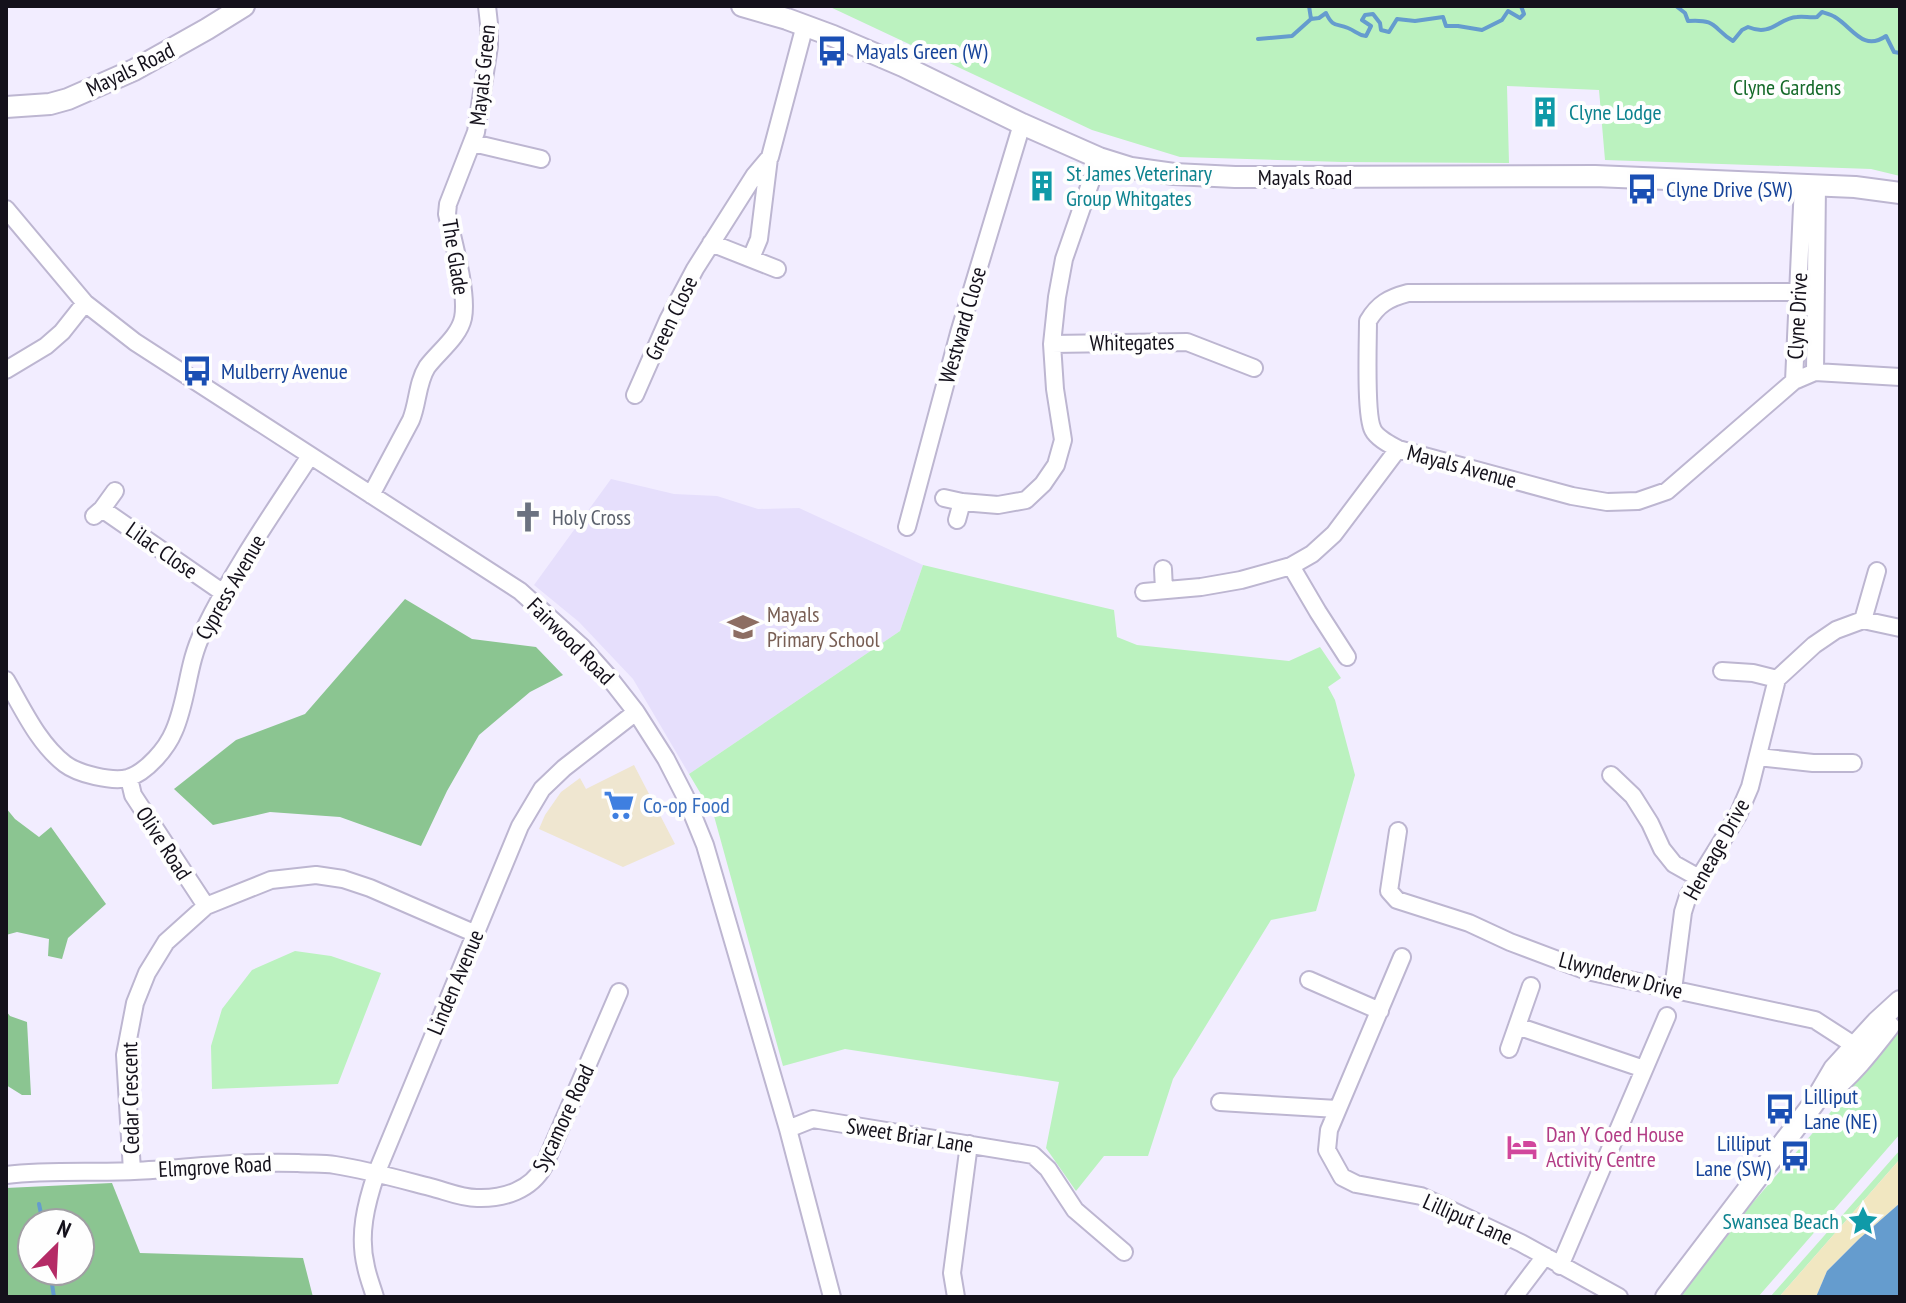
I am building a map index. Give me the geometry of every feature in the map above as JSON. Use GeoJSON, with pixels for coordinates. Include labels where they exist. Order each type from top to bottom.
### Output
{"type":"FeatureCollection","features":[{"type":"Feature","properties":{"kind":"main road","name":"Mayals Road"},"geometry":{"type":"LineString","coordinates":[[6,107],[50,104],[68,99],[134,70],[244,6]]}},
{"type":"Feature","properties":{"kind":"main road","name":"Mayals Road"},"geometry":{"type":"LineString","coordinates":[[742,6],[793,16],[1022,124],[1099,158],[1131,168],[1235,177],[1595,176],[1855,187],[1900,193]]}},
{"type":"Feature","properties":{"kind":"main road"},"geometry":{"type":"LineString","coordinates":[[1862,1050],[1900,1001]]}},
{"type":"Feature","properties":{"kind":"main road"},"geometry":{"type":"LineString","coordinates":[[1666,1297],[1814,1103],[1834,1069],[1862,1050],[1900,1010]]}},
{"type":"Feature","properties":{"kind":"street","name":"Mayals Green"},"geometry":{"type":"LineString","coordinates":[[473,143],[489,46],[487,6]]}},
{"type":"Feature","properties":{"kind":"street","name":"Green Close"},"geometry":{"type":"LineString","coordinates":[[751,258],[759,239],[793,16]]}},
{"type":"Feature","properties":{"kind":"street","name":"Westward Close"},"geometry":{"type":"LineString","coordinates":[[907,527],[959,333],[1022,124]]}},
{"type":"Feature","properties":{"kind":"street"},"geometry":{"type":"LineString","coordinates":[[473,143],[541,159]]}},
{"type":"Feature","properties":{"kind":"street","name":"The Glade"},"geometry":{"type":"LineString","coordinates":[[371,495],[411,420],[426,369],[461,326],[463,294],[447,214],[448,204],[473,143]]}},
{"type":"Feature","properties":{"kind":"street","name":"Green Close"},"geometry":{"type":"LineString","coordinates":[[635,395],[668,320],[695,269],[754,176],[770,157]]}},
{"type":"Feature","properties":{"kind":"street"},"geometry":{"type":"LineString","coordinates":[[944,498],[998,505],[1026,500],[1043,484],[1056,465],[1063,440],[1052,344],[1064,259],[1099,158]]}},
{"type":"Feature","properties":{"kind":"street","name":"Clyne Drive"},"geometry":{"type":"LineString","coordinates":[[1810,185],[1816,292],[1815,372],[1794,381],[1798,292],[1810,185]]}},
{"type":"Feature","properties":{"kind":"street","name":"Fairwood Road"},"geometry":{"type":"LineString","coordinates":[[6,209],[85,303],[135,342],[520,591],[582,647],[636,712],[666,759],[705,845],[788,1129],[832,1297]]}},
{"type":"Feature","properties":{"kind":"street"},"geometry":{"type":"LineString","coordinates":[[711,243],[777,269]]}},
{"type":"Feature","properties":{"kind":"street","name":"Mayals Avenue"},"geometry":{"type":"LineString","coordinates":[[1794,381],[1667,491],[1638,501],[1607,502],[1572,496],[1398,449],[1383,440],[1373,430],[1369,407],[1368,321],[1374,310],[1389,298],[1408,293],[1816,292]]}},
{"type":"Feature","properties":{"kind":"street"},"geometry":{"type":"LineString","coordinates":[[6,370],[46,346],[62,332],[85,303]]}},
{"type":"Feature","properties":{"kind":"street","name":"Whitegates"},"geometry":{"type":"LineString","coordinates":[[1052,344],[1187,342],[1254,368]]}},
{"type":"Feature","properties":{"kind":"street"},"geometry":{"type":"LineString","coordinates":[[1815,372],[1900,377]]}},
{"type":"Feature","properties":{"kind":"street"},"geometry":{"type":"LineString","coordinates":[[1144,592],[1241,580],[1291,566],[1312,554],[1334,534],[1398,449]]}},
{"type":"Feature","properties":{"kind":"street","name":"Cypress Avenue"},"geometry":{"type":"LineString","coordinates":[[129,778],[164,750],[182,712],[195,647],[222,592],[310,456]]}},
{"type":"Feature","properties":{"kind":"street","name":"Lilac Close"},"geometry":{"type":"LineString","coordinates":[[115,491],[98,513],[222,592]]}},
{"type":"Feature","properties":{"kind":"street"},"geometry":{"type":"LineString","coordinates":[[957,520],[962,502]]}},
{"type":"Feature","properties":{"kind":"street"},"geometry":{"type":"LineString","coordinates":[[1291,566],[1347,657]]}},
{"type":"Feature","properties":{"kind":"street"},"geometry":{"type":"LineString","coordinates":[[1163,569],[1164,590]]}},
{"type":"Feature","properties":{"kind":"street"},"geometry":{"type":"LineString","coordinates":[[1863,620],[1877,571]]}},
{"type":"Feature","properties":{"kind":"street"},"geometry":{"type":"LineString","coordinates":[[1722,671],[1753,673],[1777,679],[1814,645],[1836,630],[1863,620],[1900,628]]}},
{"type":"Feature","properties":{"kind":"street","name":"Heneage Drive"},"geometry":{"type":"LineString","coordinates":[[1673,990],[1683,912],[1688,896],[1738,815],[1750,787],[1777,679]]}},
{"type":"Feature","properties":{"kind":"street"},"geometry":{"type":"LineString","coordinates":[[6,680],[39,736],[63,763],[77,772],[99,778],[129,778]]}},
{"type":"Feature","properties":{"kind":"street","name":"Linden Avenue"},"geometry":{"type":"LineString","coordinates":[[375,1297],[365,1266],[365,1207],[520,826],[542,789],[636,712]]}},
{"type":"Feature","properties":{"kind":"street"},"geometry":{"type":"LineString","coordinates":[[1758,757],[1813,763],[1853,763]]}},
{"type":"Feature","properties":{"kind":"street"},"geometry":{"type":"LineString","coordinates":[[1611,775],[1633,796],[1662,849],[1674,864],[1699,878]]}},
{"type":"Feature","properties":{"kind":"street","name":"Olive Road"},"geometry":{"type":"LineString","coordinates":[[129,778],[133,795],[206,906]]}},
{"type":"Feature","properties":{"kind":"street","name":"Llwynderw Drive"},"geometry":{"type":"LineString","coordinates":[[1398,831],[1389,891],[1397,900],[1469,923],[1587,971],[1815,1020],[1862,1050]]}},
{"type":"Feature","properties":{"kind":"street","name":"Cedar Crescent"},"geometry":{"type":"LineString","coordinates":[[132,1171],[125,1055],[135,1003],[147,973],[166,942],[206,906],[271,880],[316,875],[343,879],[370,888],[476,934]]}},
{"type":"Feature","properties":{"kind":"street","name":"Lilliput Lane"},"geometry":{"type":"LineString","coordinates":[[1402,957],[1329,1130],[1327,1150],[1342,1177],[1356,1184],[1421,1196],[1521,1243],[1619,1297]]}},
{"type":"Feature","properties":{"kind":"street"},"geometry":{"type":"LineString","coordinates":[[1309,980],[1380,1011]]}},
{"type":"Feature","properties":{"kind":"street"},"geometry":{"type":"LineString","coordinates":[[1509,1049],[1531,986]]}},
{"type":"Feature","properties":{"kind":"street","name":"Sycamore Road"},"geometry":{"type":"LineString","coordinates":[[376,1174],[478,1199],[512,1193],[532,1183],[544,1166],[619,992]]}},
{"type":"Feature","properties":{"kind":"street"},"geometry":{"type":"LineString","coordinates":[[1560,1266],[1667,1016]]}},
{"type":"Feature","properties":{"kind":"street"},"geometry":{"type":"LineString","coordinates":[[1517,1026],[1644,1069]]}},
{"type":"Feature","properties":{"kind":"street"},"geometry":{"type":"LineString","coordinates":[[1220,1102],[1337,1109]]}},
{"type":"Feature","properties":{"kind":"street","name":"Sweet Briar Lane"},"geometry":{"type":"LineString","coordinates":[[788,1129],[813,1119],[1033,1155],[1048,1169],[1075,1210],[1124,1252]]}},
{"type":"Feature","properties":{"kind":"street"},"geometry":{"type":"LineString","coordinates":[[956,1297],[952,1273],[969,1144]]}},
{"type":"Feature","properties":{"kind":"street","name":"Elmgrove Road"},"geometry":{"type":"LineString","coordinates":[[6,1175],[268,1162],[333,1164],[376,1174]]}},
{"type":"Feature","properties":{"kind":"street"},"geometry":{"type":"LineString","coordinates":[[1514,1297],[1545,1256]]}},
{"type":"Feature","properties":{"kind":"shaded area","name":"Mayals Primary School"},"geometry":{"type":"Polygon","coordinates":[[[611,479],[674,494],[717,496],[758,509],[799,508],[923,565],[900,631],[689,774],[633,679],[579,622],[534,585],[611,479]]]}},
{"type":"Feature","properties":{"kind":"shaded area"},"geometry":{"type":"Polygon","coordinates":[[[634,765],[675,844],[623,867],[539,829],[561,792],[580,778],[586,789],[634,765]]]}},
{"type":"Feature","properties":{"kind":"green space","name":"Clyne Gardens"},"geometry":{"type":"Polygon","coordinates":[[[828,6],[1900,6],[1900,176],[1871,169],[1605,160],[1599,90],[1507,86],[1509,163],[1180,157],[1092,130],[828,6]]]}},
{"type":"Feature","properties":{"kind":"green space"},"geometry":{"type":"Polygon","coordinates":[[[923,565],[1114,610],[1117,637],[1137,645],[1289,661],[1320,647],[1341,678],[1328,687],[1335,700],[1355,775],[1316,911],[1271,920],[1173,1079],[1148,1156],[1104,1156],[1076,1191],[1046,1148],[1059,1082],[845,1049],[783,1066],[714,816],[689,774],[900,631],[923,565]]]}},
{"type":"Feature","properties":{"kind":"green space"},"geometry":{"type":"Polygon","coordinates":[[[405,599],[472,639],[536,647],[563,675],[530,692],[479,735],[447,791],[421,846],[340,817],[270,812],[213,825],[174,789],[236,740],[305,714],[405,599]]]}},
{"type":"Feature","properties":{"kind":"green space"},"geometry":{"type":"Polygon","coordinates":[[[6,808],[39,837],[51,827],[106,904],[68,938],[62,959],[48,956],[49,939],[17,932],[6,935],[6,808]]]}},
{"type":"Feature","properties":{"kind":"green space"},"geometry":{"type":"Polygon","coordinates":[[[295,951],[331,956],[381,973],[338,1084],[212,1089],[211,1046],[222,1009],[252,970],[295,951]]]}},
{"type":"Feature","properties":{"kind":"green space"},"geometry":{"type":"Polygon","coordinates":[[[6,1011],[10,1016],[27,1022],[31,1095],[22,1095],[6,1085],[6,1011]]]}},
{"type":"Feature","properties":{"kind":"green space"},"geometry":{"type":"Polygon","coordinates":[[[1900,1027],[1900,1134],[1758,1297],[1678,1297],[1714,1248],[1900,1027]]]}},
{"type":"Feature","properties":{"kind":"green space"},"geometry":{"type":"Polygon","coordinates":[[[1900,1150],[1900,1159],[1779,1297],[1770,1297],[1900,1150]]]}},
{"type":"Feature","properties":{"kind":"green space"},"geometry":{"type":"Polygon","coordinates":[[[112,1183],[140,1253],[303,1258],[313,1297],[6,1297],[6,1188],[112,1183]]]}},
{"type":"Feature","properties":{"kind":"sand","name":"Swansea Beach"},"geometry":{"type":"Polygon","coordinates":[[[1900,1159],[1900,1203],[1827,1271],[1816,1297],[1779,1297],[1900,1159]]]}},
{"type":"Feature","properties":{"kind":"water"},"geometry":{"type":"Polygon","coordinates":[[[1900,1203],[1900,1297],[1816,1297],[1827,1271],[1900,1203]]]}},
{"type":"Feature","properties":{"kind":"waterway"},"geometry":{"type":"LineString","coordinates":[[1258,39],[1292,36],[1311,19],[1309,6]]}},
{"type":"Feature","properties":{"kind":"waterway"},"geometry":{"type":"LineString","coordinates":[[1311,19],[1326,13],[1333,23],[1366,36],[1371,26],[1362,20],[1365,15],[1373,14],[1381,30],[1389,32],[1397,19],[1415,21],[1443,17],[1446,26],[1482,30],[1502,20],[1508,11],[1520,18],[1524,14],[1521,6]]}},
{"type":"Feature","properties":{"kind":"waterway"},"geometry":{"type":"LineString","coordinates":[[1676,6],[1685,13],[1688,21],[1710,23],[1733,41],[1748,27],[1763,30],[1790,18],[1817,17],[1822,12],[1835,17],[1865,40],[1878,40],[1886,36],[1894,52],[1900,53]]}},
{"type":"Feature","properties":{"kind":"waterway"},"geometry":{"type":"LineString","coordinates":[[52,1287],[54,1297]]}},
{"type":"Feature","properties":{"kind":"place","name":"Mayals Green (W)"},"geometry":{"type":"Point","coordinates":[832,51]}},
{"type":"Feature","properties":{"kind":"place","name":"Clyne Lodge"},"geometry":{"type":"Point","coordinates":[1545,112]}},
{"type":"Feature","properties":{"kind":"place","name":"St James Veterinary Group Whitgates"},"geometry":{"type":"Point","coordinates":[1042,186]}},
{"type":"Feature","properties":{"kind":"place","name":"Clyne Drive (SW)"},"geometry":{"type":"Point","coordinates":[1642,189]}},
{"type":"Feature","properties":{"kind":"place","name":"Mulberry Avenue"},"geometry":{"type":"Point","coordinates":[197,371]}},
{"type":"Feature","properties":{"kind":"place","name":"Holy Cross"},"geometry":{"type":"Point","coordinates":[528,517]}},
{"type":"Feature","properties":{"kind":"place","name":"Mayals Primary School"},"geometry":{"type":"Point","coordinates":[743,627]}},
{"type":"Feature","properties":{"kind":"place","name":"Co-op Food"},"geometry":{"type":"Point","coordinates":[619,805]}},
{"type":"Feature","properties":{"kind":"place","name":"Lilliput Lane (NE)"},"geometry":{"type":"Point","coordinates":[1780,1109]}},
{"type":"Feature","properties":{"kind":"place","name":"Dan Y Coed House Activity Centre"},"geometry":{"type":"Point","coordinates":[1522,1147]}},
{"type":"Feature","properties":{"kind":"place","name":"Lilliput Lane (SW)"},"geometry":{"type":"Point","coordinates":[1795,1156]}},
{"type":"Feature","properties":{"kind":"place","name":"Swansea Beach"},"geometry":{"type":"Point","coordinates":[1863,1221]}}]}
